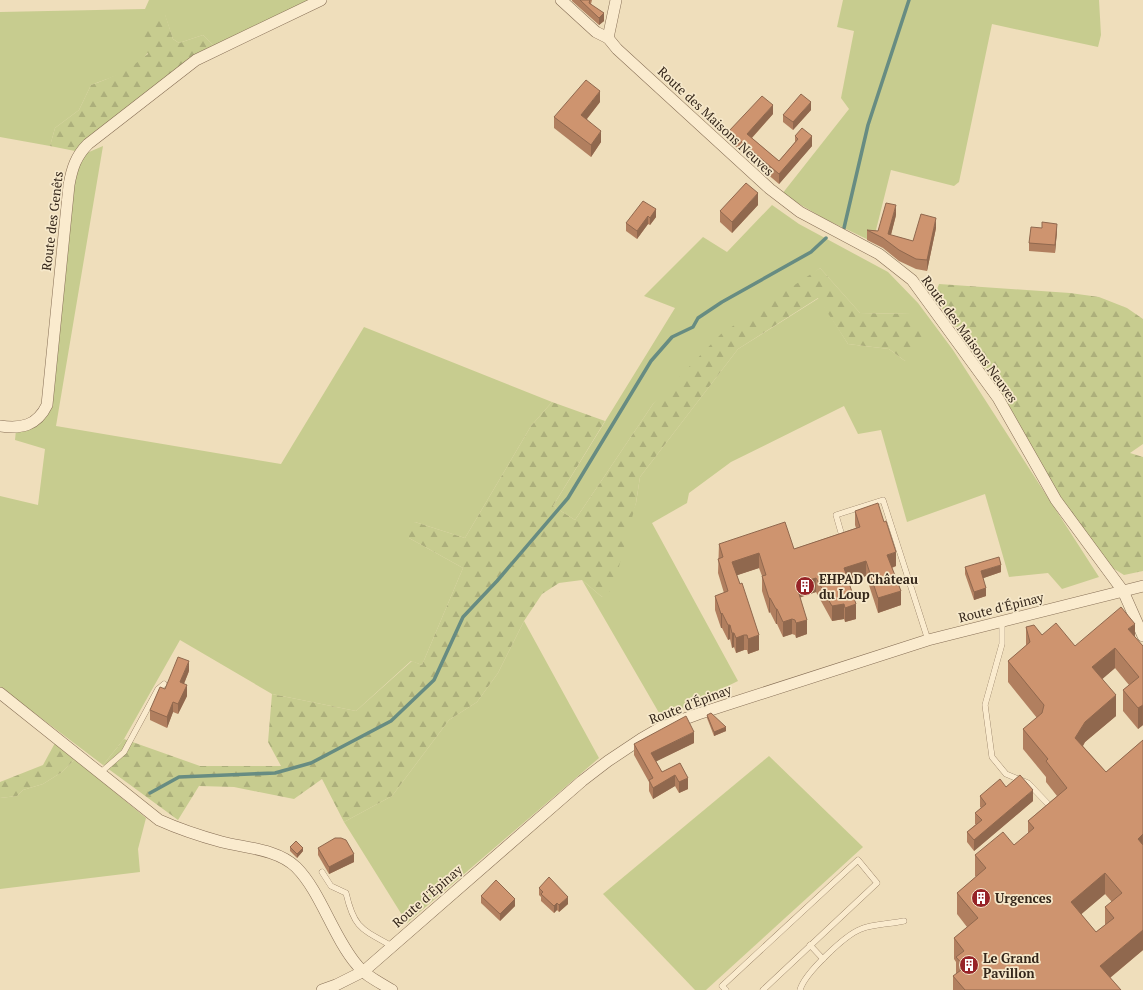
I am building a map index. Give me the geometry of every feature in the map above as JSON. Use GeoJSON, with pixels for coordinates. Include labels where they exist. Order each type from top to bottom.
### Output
{"type":"FeatureCollection","features":[{"type":"Feature","properties":{"kind":"street","name":"Route des Genêts"},"geometry":{"type":"LineString","coordinates":[[0,426],[16,427],[31,424],[40,417],[47,405],[69,184],[73,165],[79,154],[88,144],[196,60],[321,0]]}},
{"type":"Feature","properties":{"kind":"street","name":"Route des Maisons Neuves"},"geometry":{"type":"LineString","coordinates":[[561,0],[596,32],[608,38],[617,49],[770,189],[800,212],[878,254],[912,280],[998,398],[1056,500],[1123,591],[1143,636]]}},
{"type":"Feature","properties":{"kind":"street"},"geometry":{"type":"LineString","coordinates":[[608,38],[616,0]]}},
{"type":"Feature","properties":{"kind":"street","name":"Route d'Épinay"},"geometry":{"type":"LineString","coordinates":[[322,990],[364,972],[582,781],[608,761],[660,728],[698,714],[928,640],[1002,620],[1143,586]]}},
{"type":"Feature","properties":{"kind":"street"},"geometry":{"type":"LineString","coordinates":[[0,693],[100,772],[143,809],[170,825],[222,842],[264,851],[288,861],[308,882],[347,951],[358,967],[392,990]]}},
{"type":"Feature","properties":{"kind":"lane"},"geometry":{"type":"LineString","coordinates":[[842,536],[836,515],[883,500],[928,640]]}},
{"type":"Feature","properties":{"kind":"lane"},"geometry":{"type":"LineString","coordinates":[[1002,620],[1002,644],[985,705],[992,758],[1006,774],[1028,783],[1049,805]]}},
{"type":"Feature","properties":{"kind":"lane"},"geometry":{"type":"LineString","coordinates":[[100,772],[124,752],[158,689],[164,684]]}},
{"type":"Feature","properties":{"kind":"lane"},"geometry":{"type":"LineString","coordinates":[[726,990],[722,986],[858,860],[877,883],[763,990]]}},
{"type":"Feature","properties":{"kind":"lane"},"geometry":{"type":"LineString","coordinates":[[322,872],[331,886],[346,893],[351,914],[363,930],[392,946]]}},
{"type":"Feature","properties":{"kind":"lane"},"geometry":{"type":"LineString","coordinates":[[800,990],[804,980],[823,959],[848,936],[861,928],[904,921]]}},
{"type":"Feature","properties":{"kind":"lane"},"geometry":{"type":"LineString","coordinates":[[810,945],[823,959]]}},
{"type":"Feature","properties":{"kind":"green space"},"geometry":{"type":"Polygon","coordinates":[[[149,0],[313,0],[214,46],[203,35],[179,43],[173,39],[165,15],[150,50],[142,60],[136,65],[113,77],[91,85],[79,110],[55,128],[50,146],[0,137],[0,12],[145,9],[149,0]]]}},
{"type":"Feature","properties":{"kind":"green space"},"geometry":{"type":"Polygon","coordinates":[[[843,0],[1099,0],[1101,35],[1098,47],[992,24],[959,182],[954,186],[891,170],[873,242],[825,219],[782,194],[849,109],[841,98],[854,31],[837,27],[843,0]]]}},
{"type":"Feature","properties":{"kind":"green space"},"geometry":{"type":"Polygon","coordinates":[[[165,14],[173,39],[179,43],[203,35],[214,46],[75,151],[50,146],[55,128],[79,110],[91,85],[121,72],[148,54],[137,31],[165,14]]]}},
{"type":"Feature","properties":{"kind":"green space"},"geometry":{"type":"Polygon","coordinates":[[[103,146],[56,426],[281,464],[364,327],[552,402],[531,426],[465,538],[415,522],[409,538],[463,568],[422,665],[411,661],[356,711],[272,694],[180,640],[124,739],[103,765],[0,687],[0,496],[38,505],[45,449],[15,440],[16,430],[41,422],[72,185],[82,155],[103,146]]]}},
{"type":"Feature","properties":{"kind":"green space"},"geometry":{"type":"Polygon","coordinates":[[[772,205],[799,224],[888,272],[918,303],[953,350],[1099,577],[1062,589],[1048,573],[1009,577],[985,494],[907,522],[881,430],[858,434],[844,406],[731,462],[689,493],[687,503],[652,523],[738,681],[662,718],[582,580],[602,597],[636,503],[640,477],[738,349],[819,298],[848,344],[889,349],[905,361],[911,314],[860,313],[820,268],[653,404],[575,520],[553,506],[675,308],[644,296],[703,237],[727,252],[772,205]]]}},
{"type":"Feature","properties":{"kind":"green space"},"geometry":{"type":"Polygon","coordinates":[[[820,268],[860,313],[911,314],[925,339],[905,361],[889,349],[848,344],[818,298],[738,349],[640,477],[636,503],[613,589],[602,597],[582,580],[559,583],[542,594],[524,621],[498,673],[477,702],[449,720],[392,796],[344,822],[322,779],[294,799],[234,787],[199,786],[178,820],[103,765],[124,739],[200,766],[281,766],[268,742],[272,694],[356,711],[412,661],[422,665],[463,568],[409,538],[409,527],[415,522],[465,538],[531,426],[552,402],[605,421],[553,506],[575,520],[653,404],[721,334],[820,268]]]}},
{"type":"Feature","properties":{"kind":"green space"},"geometry":{"type":"Polygon","coordinates":[[[939,284],[1070,293],[1099,297],[1127,308],[1143,319],[1143,444],[1130,453],[1143,457],[1143,571],[1124,575],[1108,565],[1058,498],[1004,396],[934,297],[939,284]]]}},
{"type":"Feature","properties":{"kind":"green space"},"geometry":{"type":"Polygon","coordinates":[[[524,621],[599,758],[407,923],[344,822],[392,796],[449,720],[477,702],[498,673],[524,621]]]}},
{"type":"Feature","properties":{"kind":"green space"},"geometry":{"type":"Polygon","coordinates":[[[55,743],[75,759],[62,772],[43,784],[23,790],[17,796],[0,798],[0,782],[43,765],[55,743]]]}},
{"type":"Feature","properties":{"kind":"green space"},"geometry":{"type":"Polygon","coordinates":[[[769,756],[863,847],[706,990],[695,990],[603,894],[769,756]]]}},
{"type":"Feature","properties":{"kind":"green space"},"geometry":{"type":"Polygon","coordinates":[[[75,759],[146,818],[138,849],[140,872],[0,889],[0,798],[17,796],[23,790],[43,784],[62,772],[75,759]]]}},
{"type":"Feature","properties":{"kind":"building"},"geometry":{"type":"Polygon","coordinates":[[[580,0],[590,0],[589,3],[604,13],[599,18],[580,0]]]}},
{"type":"Feature","properties":{"kind":"building"},"geometry":{"type":"Polygon","coordinates":[[[586,80],[600,91],[581,115],[601,131],[591,145],[554,117],[586,80]]]}},
{"type":"Feature","properties":{"kind":"building"},"geometry":{"type":"Polygon","coordinates":[[[801,94],[811,102],[793,122],[783,115],[801,94]]]}},
{"type":"Feature","properties":{"kind":"building"},"geometry":{"type":"Polygon","coordinates":[[[762,96],[773,105],[747,134],[779,161],[798,139],[795,136],[802,128],[812,136],[779,174],[729,131],[762,96]]]}},
{"type":"Feature","properties":{"kind":"building"},"geometry":{"type":"Polygon","coordinates":[[[746,183],[758,193],[732,222],[720,211],[746,183]]]}},
{"type":"Feature","properties":{"kind":"building"},"geometry":{"type":"Polygon","coordinates":[[[643,201],[656,209],[650,218],[648,216],[637,231],[626,223],[643,201]]]}},
{"type":"Feature","properties":{"kind":"building"},"geometry":{"type":"Polygon","coordinates":[[[886,203],[896,205],[888,234],[913,241],[921,214],[936,218],[927,260],[916,259],[899,250],[883,238],[867,230],[878,231],[886,203]]]}},
{"type":"Feature","properties":{"kind":"building"},"geometry":{"type":"Polygon","coordinates":[[[1042,222],[1057,224],[1055,245],[1029,243],[1031,227],[1042,228],[1042,222]]]}},
{"type":"Feature","properties":{"kind":"building","name":"EHPAD Château du Loup"},"geometry":{"type":"Polygon","coordinates":[[[878,503],[884,522],[886,521],[896,552],[887,555],[901,591],[878,598],[866,561],[844,568],[856,604],[845,608],[844,604],[832,606],[816,578],[796,584],[807,620],[796,623],[795,620],[792,619],[783,622],[777,609],[769,598],[762,576],[766,575],[759,553],[732,562],[740,584],[742,583],[759,635],[748,639],[747,635],[736,638],[734,633],[732,633],[730,625],[728,625],[722,613],[721,614],[715,596],[728,591],[718,559],[723,557],[719,544],[785,522],[794,549],[860,527],[855,511],[878,503]]]}},
{"type":"Feature","properties":{"kind":"building"},"geometry":{"type":"Polygon","coordinates":[[[999,557],[1001,565],[981,571],[986,588],[974,592],[965,567],[999,557]]]}},
{"type":"Feature","properties":{"kind":"building"},"geometry":{"type":"Polygon","coordinates":[[[1121,607],[1135,624],[1128,629],[1143,646],[1143,705],[1138,708],[1123,690],[1139,677],[1115,648],[1092,667],[1116,695],[1085,722],[1075,738],[1106,772],[1143,740],[1143,834],[1138,839],[1143,845],[1143,930],[1100,966],[1121,990],[965,990],[953,976],[965,967],[956,957],[964,951],[954,938],[978,918],[957,893],[986,868],[975,855],[1003,832],[1014,845],[1034,828],[1028,821],[1067,788],[1046,761],[1048,759],[1023,729],[1042,713],[1044,705],[1008,661],[1030,642],[1026,627],[1034,625],[1042,635],[1056,623],[1075,646],[1121,607]],[[1105,873],[1071,902],[1096,932],[1114,918],[1105,907],[1122,893],[1105,873]]]}},
{"type":"Feature","properties":{"kind":"building"},"geometry":{"type":"Polygon","coordinates":[[[178,657],[189,661],[180,682],[187,685],[178,704],[173,702],[167,717],[150,710],[160,687],[165,689],[178,657]]]}},
{"type":"Feature","properties":{"kind":"building"},"geometry":{"type":"Polygon","coordinates":[[[711,713],[726,727],[714,732],[707,715],[711,713]]]}},
{"type":"Feature","properties":{"kind":"building"},"geometry":{"type":"Polygon","coordinates":[[[686,716],[694,732],[651,753],[662,772],[680,763],[688,778],[679,782],[675,775],[653,788],[649,780],[653,778],[634,744],[686,716]]]}},
{"type":"Feature","properties":{"kind":"building"},"geometry":{"type":"Polygon","coordinates":[[[1020,775],[1033,790],[974,840],[967,832],[982,820],[975,813],[986,804],[980,796],[1000,779],[1006,787],[1020,775]]]}},
{"type":"Feature","properties":{"kind":"building"},"geometry":{"type":"Polygon","coordinates":[[[335,838],[346,840],[354,854],[329,867],[318,848],[335,838]]]}},
{"type":"Feature","properties":{"kind":"building"},"geometry":{"type":"Polygon","coordinates":[[[296,841],[303,848],[297,854],[290,847],[296,841]]]}},
{"type":"Feature","properties":{"kind":"building"},"geometry":{"type":"Polygon","coordinates":[[[549,877],[568,897],[559,905],[557,903],[554,906],[541,894],[543,892],[539,888],[549,877]]]}},
{"type":"Feature","properties":{"kind":"building"},"geometry":{"type":"Polygon","coordinates":[[[496,880],[515,899],[500,914],[481,896],[496,880]]]}},
{"type":"Feature","properties":{"kind":"waterway"},"geometry":{"type":"LineString","coordinates":[[844,228],[868,125],[909,0]]}},
{"type":"Feature","properties":{"kind":"waterway"},"geometry":{"type":"LineString","coordinates":[[150,793],[179,777],[275,773],[311,763],[391,721],[434,680],[463,617],[497,581],[568,498],[651,361],[672,337],[693,327],[698,318],[722,302],[811,252],[826,238]]}},
{"type":"Feature","properties":{"kind":"place","name":"EHPAD Château du Loup"},"geometry":{"type":"Point","coordinates":[805,586]}},
{"type":"Feature","properties":{"kind":"place","name":"Urgences"},"geometry":{"type":"Point","coordinates":[981,898]}},
{"type":"Feature","properties":{"kind":"place","name":"Le Grand Pavillon"},"geometry":{"type":"Point","coordinates":[969,965]}}]}
